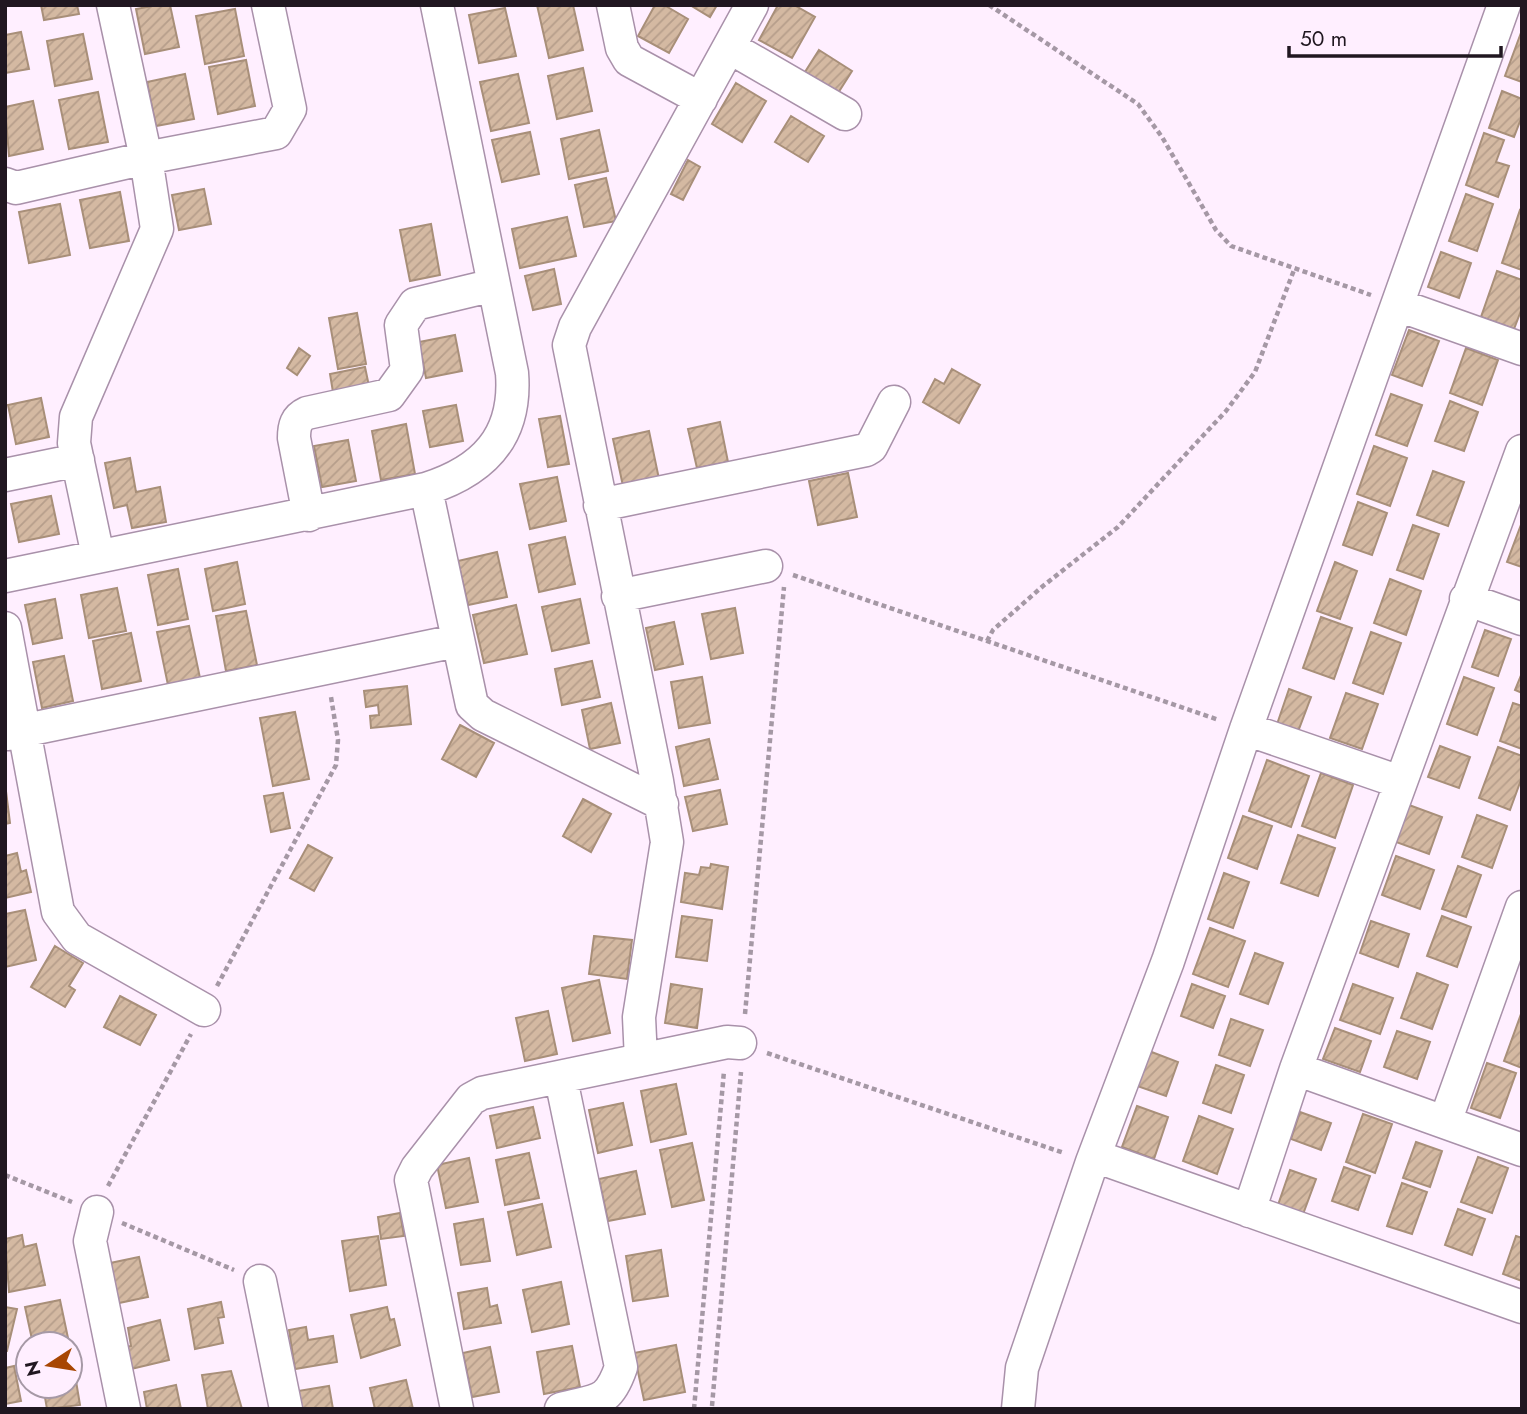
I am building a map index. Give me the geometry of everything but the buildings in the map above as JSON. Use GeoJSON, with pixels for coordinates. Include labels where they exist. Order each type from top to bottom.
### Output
{"type":"FeatureCollection","features":[{"type":"Feature","properties":{"kind":"street"},"geometry":{"type":"LineString","coordinates":[[97,556],[74,443],[76,417],[157,229],[146,158],[113,5]]}},
{"type":"Feature","properties":{"kind":"street"},"geometry":{"type":"LineString","coordinates":[[5,184],[16,188],[146,158],[276,133],[290,108],[268,5]]}},
{"type":"Feature","properties":{"kind":"street"},"geometry":{"type":"LineString","coordinates":[[5,576],[426,489],[452,481],[472,469],[496,442],[511,414],[512,373],[437,5]]}},
{"type":"Feature","properties":{"kind":"street"},"geometry":{"type":"LineString","coordinates":[[613,5],[622,48],[629,60],[701,99]]}},
{"type":"Feature","properties":{"kind":"street"},"geometry":{"type":"LineString","coordinates":[[641,1059],[639,1017],[667,842],[662,804],[569,345],[575,327],[752,5]]}},
{"type":"Feature","properties":{"kind":"street"},"geometry":{"type":"LineString","coordinates":[[1018,1409],[1022,1368],[1092,1163],[1183,918],[1246,729],[1504,5]]}},
{"type":"Feature","properties":{"kind":"street"},"geometry":{"type":"LineString","coordinates":[[729,47],[845,114]]}},
{"type":"Feature","properties":{"kind":"street"},"geometry":{"type":"LineString","coordinates":[[309,515],[294,438],[297,421],[307,414],[389,395],[407,370],[401,326],[415,304],[494,285]]}},
{"type":"Feature","properties":{"kind":"street"},"geometry":{"type":"LineString","coordinates":[[1398,305],[1522,349]]}},
{"type":"Feature","properties":{"kind":"street"},"geometry":{"type":"LineString","coordinates":[[600,505],[866,450],[871,447],[894,402]]}},
{"type":"Feature","properties":{"kind":"street"},"geometry":{"type":"LineString","coordinates":[[1249,1211],[1296,1069],[1522,451]]}},
{"type":"Feature","properties":{"kind":"street"},"geometry":{"type":"LineString","coordinates":[[5,475],[78,460]]}},
{"type":"Feature","properties":{"kind":"street"},"geometry":{"type":"LineString","coordinates":[[426,489],[466,690],[477,712],[662,804]]}},
{"type":"Feature","properties":{"kind":"street"},"geometry":{"type":"LineString","coordinates":[[618,596],[776,569]]}},
{"type":"Feature","properties":{"kind":"street"},"geometry":{"type":"LineString","coordinates":[[1466,599],[1522,619]]}},
{"type":"Feature","properties":{"kind":"street"},"geometry":{"type":"LineString","coordinates":[[5,628],[16,732],[61,917],[77,938],[204,1010]]}},
{"type":"Feature","properties":{"kind":"street"},"geometry":{"type":"LineString","coordinates":[[16,732],[456,642]]}},
{"type":"Feature","properties":{"kind":"street"},"geometry":{"type":"LineString","coordinates":[[1246,729],[1400,782]]}},
{"type":"Feature","properties":{"kind":"street"},"geometry":{"type":"LineString","coordinates":[[1445,1122],[1522,907]]}},
{"type":"Feature","properties":{"kind":"street"},"geometry":{"type":"LineString","coordinates":[[457,1409],[412,1175],[471,1099],[482,1093],[561,1079],[641,1059],[737,1043]]}},
{"type":"Feature","properties":{"kind":"street"},"geometry":{"type":"LineString","coordinates":[[1296,1069],[1522,1150]]}},
{"type":"Feature","properties":{"kind":"street"},"geometry":{"type":"LineString","coordinates":[[561,1079],[621,1367],[614,1389],[606,1397],[561,1409]]}},
{"type":"Feature","properties":{"kind":"street"},"geometry":{"type":"LineString","coordinates":[[1092,1163],[1106,1160],[1522,1307]]}},
{"type":"Feature","properties":{"kind":"street"},"geometry":{"type":"LineString","coordinates":[[97,1212],[90,1241],[124,1409]]}},
{"type":"Feature","properties":{"kind":"street"},"geometry":{"type":"LineString","coordinates":[[260,1281],[286,1409]]}},
{"type":"Feature","properties":{"kind":"path"},"geometry":{"type":"LineString","coordinates":[[989,5],[1138,104],[1153,122],[1221,238],[1248,254],[1398,305]]}},
{"type":"Feature","properties":{"kind":"path"},"geometry":{"type":"LineString","coordinates":[[987,641],[993,630],[1043,586],[1118,527],[1226,411],[1255,372],[1294,270]]}},
{"type":"Feature","properties":{"kind":"path"},"geometry":{"type":"LineString","coordinates":[[712,1406],[737,1043],[776,569],[1246,729]]}},
{"type":"Feature","properties":{"kind":"path"},"geometry":{"type":"LineString","coordinates":[[97,1212],[103,1195],[336,765],[338,740],[325,669]]}},
{"type":"Feature","properties":{"kind":"path"},"geometry":{"type":"LineString","coordinates":[[737,1043],[1092,1163]]}},
{"type":"Feature","properties":{"kind":"path"},"geometry":{"type":"LineString","coordinates":[[694,1409],[737,1043]]}},
{"type":"Feature","properties":{"kind":"path"},"geometry":{"type":"LineString","coordinates":[[5,1175],[260,1281]]}}]}
